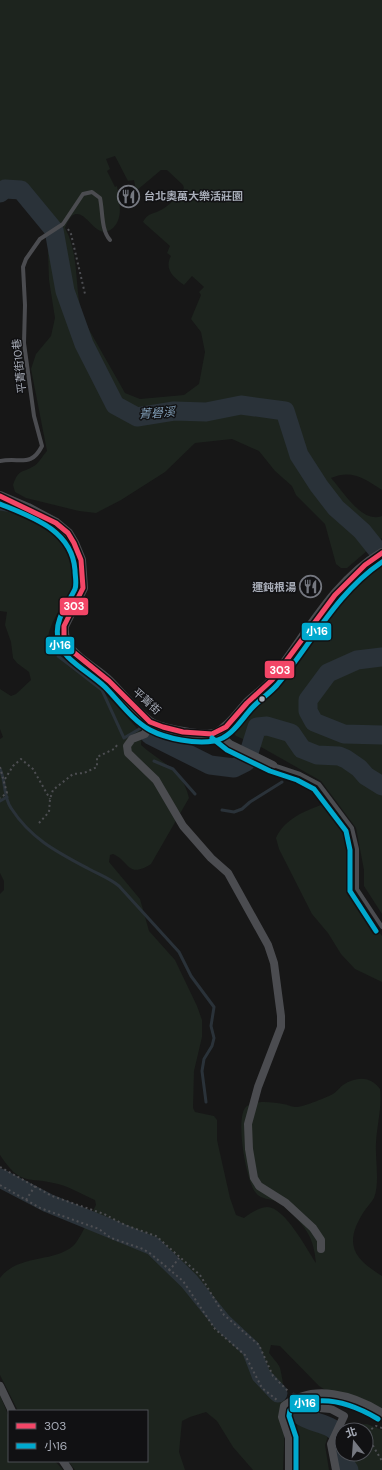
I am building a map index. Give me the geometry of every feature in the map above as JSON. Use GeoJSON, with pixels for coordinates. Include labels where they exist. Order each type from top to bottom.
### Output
{"type":"FeatureCollection","features":[{"type":"Feature","properties":{"kind":"street","name":"平菁街"},"geometry":{"type":"LineString","coordinates":[[0,496],[40,514],[68,533],[81,560],[84,575],[83,588],[80,597],[64,626],[63,633],[68,648],[107,679],[150,723],[198,735],[216,733]]}},
{"type":"Feature","properties":{"kind":"street"},"geometry":{"type":"LineString","coordinates":[[273,765],[230,744],[216,733],[227,725],[248,702],[271,682],[299,642],[347,580],[372,558],[382,552]]}},
{"type":"Feature","properties":{"kind":"street"},"geometry":{"type":"LineString","coordinates":[[150,723],[145,734],[132,739],[127,746],[128,753],[156,780],[183,826],[211,858],[228,873],[270,951],[274,963],[281,1027],[258,1087],[248,1124],[249,1149],[254,1178],[259,1186],[286,1203],[313,1228],[321,1240],[320,1249]]}},
{"type":"Feature","properties":{"kind":"street"},"geometry":{"type":"LineString","coordinates":[[0,1386],[12,1410]]}},
{"type":"Feature","properties":{"kind":"street"},"geometry":{"type":"LineString","coordinates":[[289,1470],[289,1438],[282,1417],[284,1406],[294,1397],[316,1394],[339,1394],[367,1404],[382,1413]]}},
{"type":"Feature","properties":{"kind":"street"},"geometry":{"type":"LineString","coordinates":[[294,1397],[319,1408],[331,1409],[344,1416],[331,1444],[336,1470]]}},
{"type":"Feature","properties":{"kind":"lane"},"geometry":{"type":"LineString","coordinates":[[63,224],[84,194],[92,192],[100,198],[104,218],[104,234],[110,240]]}},
{"type":"Feature","properties":{"kind":"lane","name":"平菁街10巷"},"geometry":{"type":"LineString","coordinates":[[0,461],[31,460],[38,455],[42,446],[34,416],[24,343],[25,305],[23,267],[26,259],[40,239],[63,224]]}},
{"type":"Feature","properties":{"kind":"lane"},"geometry":{"type":"LineString","coordinates":[[273,765],[300,774],[319,784],[352,828],[357,849],[357,889],[382,927]]}},
{"type":"Feature","properties":{"kind":"path"},"geometry":{"type":"LineString","coordinates":[[63,224],[71,234],[85,294]]}},
{"type":"Feature","properties":{"kind":"path"},"geometry":{"type":"LineString","coordinates":[[39,823],[49,812],[50,798],[53,790],[66,778],[72,774],[84,773],[97,767],[96,757],[114,750],[118,744],[126,739],[132,739]]}},
{"type":"Feature","properties":{"kind":"path"},"geometry":{"type":"LineString","coordinates":[[5,779],[13,766],[21,759],[33,769],[50,798]]}},
{"type":"Feature","properties":{"kind":"path"},"geometry":{"type":"LineString","coordinates":[[0,767],[5,779],[6,794],[0,798]]}},
{"type":"Feature","properties":{"kind":"path"},"geometry":{"type":"LineString","coordinates":[[0,1167],[52,1196],[104,1214],[125,1225],[156,1236],[200,1276],[224,1315],[259,1345],[273,1376],[294,1397]]}},
{"type":"Feature","properties":{"kind":"path"},"geometry":{"type":"LineString","coordinates":[[0,1185],[50,1212],[99,1229],[112,1238],[143,1249],[183,1281],[215,1329],[245,1355],[262,1388],[284,1406]]}},
{"type":"Feature","properties":{"kind":"path"},"geometry":{"type":"LineString","coordinates":[[26,1200],[35,1186]]}},
{"type":"Feature","properties":{"kind":"path"},"geometry":{"type":"LineString","coordinates":[[169,1271],[179,1258]]}},
{"type":"Feature","properties":{"kind":"path"},"geometry":{"type":"LineString","coordinates":[[382,1428],[376,1426],[372,1428],[370,1430],[369,1439],[382,1461]]}},
{"type":"Feature","properties":{"kind":"shaded area"},"geometry":{"type":"Polygon","coordinates":[[[0,0],[382,0],[382,490],[358,476],[339,475],[331,478],[360,511],[375,517],[382,516],[382,538],[347,568],[341,568],[336,564],[325,524],[296,495],[292,486],[275,471],[259,451],[232,439],[195,443],[165,472],[121,500],[96,513],[79,511],[26,498],[15,492],[13,485],[17,476],[21,472],[36,465],[47,451],[31,369],[36,354],[51,336],[55,318],[49,280],[48,252],[51,226],[33,197],[24,187],[12,185],[0,189],[0,0]],[[115,156],[106,159],[110,169],[107,171],[115,187],[117,186],[120,203],[119,219],[113,228],[107,231],[102,231],[97,229],[85,217],[74,214],[68,221],[65,228],[70,238],[73,250],[80,308],[83,319],[125,393],[140,399],[184,395],[199,384],[205,352],[201,332],[191,319],[201,295],[199,292],[204,287],[192,276],[184,285],[173,276],[169,269],[169,261],[171,256],[167,253],[170,246],[143,222],[149,215],[167,206],[184,188],[183,185],[167,170],[161,170],[136,191],[134,180],[128,181],[115,156]]]}},
{"type":"Feature","properties":{"kind":"shaded area"},"geometry":{"type":"Polygon","coordinates":[[[0,497],[44,516],[66,536],[72,547],[76,569],[74,581],[69,594],[56,616],[49,632],[48,637],[50,647],[53,652],[103,692],[113,702],[142,734],[141,745],[170,767],[182,780],[186,788],[189,798],[151,864],[137,870],[133,869],[113,854],[110,855],[109,862],[140,899],[149,931],[175,960],[197,1006],[202,1020],[202,1037],[194,1071],[193,1108],[195,1112],[214,1116],[217,1120],[217,1140],[230,1198],[236,1215],[244,1218],[261,1208],[267,1207],[274,1209],[288,1221],[295,1230],[316,1263],[311,1240],[301,1223],[282,1204],[260,1197],[252,1186],[245,1163],[241,1134],[243,1112],[247,1106],[260,1102],[284,1104],[294,1107],[302,1106],[331,1095],[348,1082],[358,1079],[368,1080],[380,1089],[380,1110],[376,1143],[376,1192],[374,1198],[364,1211],[357,1224],[353,1242],[354,1249],[358,1256],[364,1263],[382,1276],[382,1416],[332,1394],[319,1386],[280,1346],[271,1345],[269,1353],[280,1368],[284,1393],[285,1419],[283,1470],[253,1470],[233,1447],[217,1421],[206,1412],[182,1421],[179,1452],[185,1470],[75,1470],[69,1462],[148,1462],[148,1410],[18,1410],[0,1375],[0,1278],[7,1270],[16,1265],[56,1255],[73,1246],[82,1233],[96,1205],[95,1200],[67,1187],[19,1176],[7,1165],[0,1155],[0,894],[4,890],[4,881],[0,873],[0,739],[3,737],[0,729],[0,689],[11,696],[16,694],[31,680],[29,672],[13,658],[11,642],[5,625],[7,612],[0,611],[0,497]]]}},
{"type":"Feature","properties":{"kind":"shaded area"},"geometry":{"type":"Polygon","coordinates":[[[382,560],[382,914],[364,886],[364,870],[356,828],[321,781],[261,747],[236,736],[232,731],[294,663],[333,607],[355,580],[382,560]]]}},
{"type":"Feature","properties":{"kind":"shaded area"},"geometry":{"type":"Polygon","coordinates":[[[321,805],[331,810],[345,836],[349,855],[349,881],[353,899],[382,936],[382,982],[355,969],[341,954],[328,933],[312,914],[279,849],[276,838],[284,826],[301,813],[321,805]]]}},
{"type":"Feature","properties":{"kind":"shaded area"},"geometry":{"type":"Polygon","coordinates":[[[0,1395],[8,1415],[8,1462],[56,1462],[63,1470],[0,1470],[0,1395]]]}},
{"type":"Feature","properties":{"kind":"shaded area"},"geometry":{"type":"Polygon","coordinates":[[[309,1408],[332,1424],[325,1445],[329,1470],[298,1470],[297,1419],[309,1408]]]}},
{"type":"Feature","properties":{"kind":"shaded area"},"geometry":{"type":"Polygon","coordinates":[[[374,1427],[382,1430],[382,1470],[349,1470],[346,1462],[374,1462],[374,1427]]]}},
{"type":"Feature","properties":{"kind":"waterway","name":"菁礐溪"},"geometry":{"type":"LineString","coordinates":[[0,193],[5,189],[21,190],[54,230],[65,291],[84,344],[115,405],[137,417],[174,411],[206,412],[241,405],[285,411],[299,455],[319,486],[336,508],[362,531],[382,556]]}},
{"type":"Feature","properties":{"kind":"waterway"},"geometry":{"type":"LineString","coordinates":[[0,509],[24,515],[59,536]]}},
{"type":"Feature","properties":{"kind":"waterway"},"geometry":{"type":"LineString","coordinates":[[58,656],[102,690],[124,738],[141,728],[116,699],[87,673],[60,653]]}},
{"type":"Feature","properties":{"kind":"waterway","name":"菁礐溪"},"geometry":{"type":"LineString","coordinates":[[382,657],[357,660],[328,673],[308,700],[308,711],[314,722],[344,734],[382,735]]}},
{"type":"Feature","properties":{"kind":"waterway"},"geometry":{"type":"LineString","coordinates":[[150,735],[210,765],[234,768],[246,762],[257,727],[267,726],[291,733],[302,749],[317,755],[339,756],[346,759],[359,768],[366,776],[382,786]]}},
{"type":"Feature","properties":{"kind":"waterway"},"geometry":{"type":"LineString","coordinates":[[154,761],[173,769],[195,794]]}},
{"type":"Feature","properties":{"kind":"waterway"},"geometry":{"type":"LineString","coordinates":[[0,769],[8,804],[27,828],[46,844],[119,886],[179,952],[191,976],[214,1007],[211,1026],[214,1038],[212,1046],[204,1059],[202,1071],[206,1102]]}},
{"type":"Feature","properties":{"kind":"waterway"},"geometry":{"type":"LineString","coordinates":[[222,810],[234,812],[242,809],[250,802],[282,782]]}},
{"type":"Feature","properties":{"kind":"waterway"},"geometry":{"type":"LineString","coordinates":[[0,801],[7,797]]}},
{"type":"Feature","properties":{"kind":"waterway"},"geometry":{"type":"LineString","coordinates":[[0,1178],[48,1203],[153,1246],[189,1281],[222,1322],[251,1349],[261,1375],[278,1393]]}},
{"type":"Feature","properties":{"kind":"waterway"},"geometry":{"type":"LineString","coordinates":[[300,1415],[334,1429]]}},
{"type":"Feature","properties":{"kind":"waterway"},"geometry":{"type":"LineString","coordinates":[[345,1462],[349,1470]]}},
{"type":"Feature","properties":{"kind":"transit line","name":"303"},"geometry":{"type":"LineString","coordinates":[[0,496],[56,523],[68,533],[74,543],[81,560],[83,588],[64,626],[64,636],[72,651],[109,681],[150,722],[183,732],[212,734],[226,727],[247,703],[272,680],[335,595],[365,565],[382,553]]}},
{"type":"Feature","properties":{"kind":"transit line","name":"小16"},"geometry":{"type":"LineString","coordinates":[[0,504],[25,514],[48,527],[67,545],[72,556],[76,587],[62,612],[57,631],[59,643],[64,653],[105,687],[143,726],[164,736],[181,740],[198,742],[214,741],[231,732],[254,706],[277,685],[325,619],[351,588],[382,562]]}},
{"type":"Feature","properties":{"kind":"transit line","name":"小16"},"geometry":{"type":"LineString","coordinates":[[212,738],[227,750],[270,771],[297,780],[314,789],[346,831],[350,850],[350,891],[376,931]]}},
{"type":"Feature","properties":{"kind":"transit line","name":"小16"},"geometry":{"type":"LineString","coordinates":[[296,1470],[296,1437],[289,1416],[290,1410],[312,1402],[335,1402],[357,1408],[378,1419]]}},
{"type":"Feature","properties":{"kind":"place","name":"台北奧萬大樂活莊園"},"geometry":{"type":"Point","coordinates":[129,196]}},
{"type":"Feature","properties":{"kind":"place","name":"運鈍根湯"},"geometry":{"type":"Point","coordinates":[311,587]}}]}
